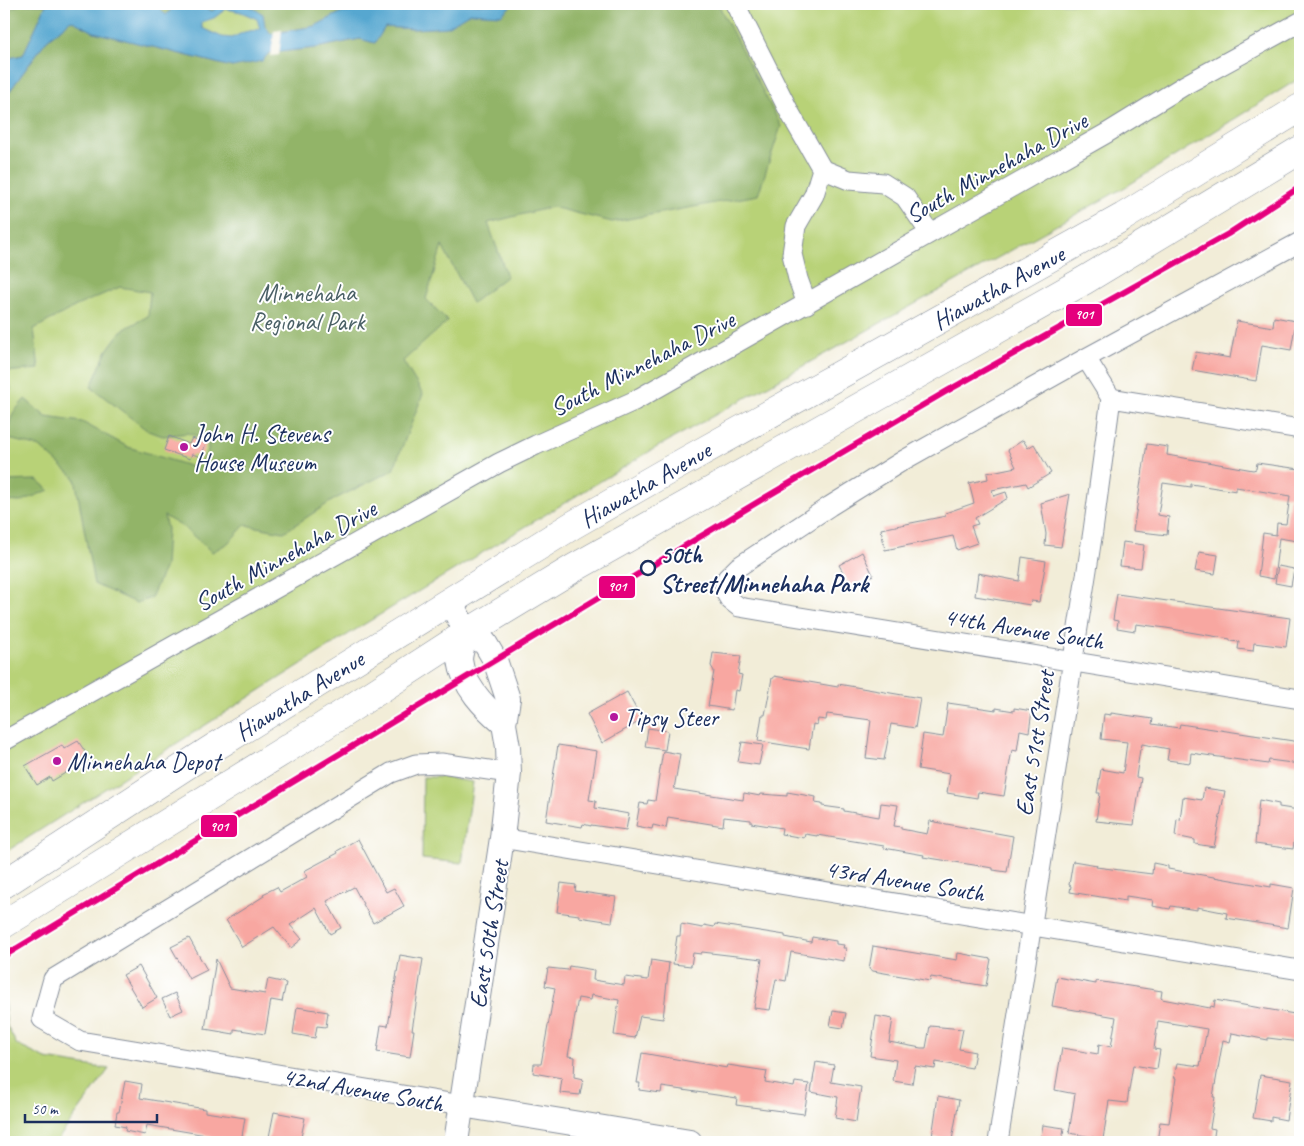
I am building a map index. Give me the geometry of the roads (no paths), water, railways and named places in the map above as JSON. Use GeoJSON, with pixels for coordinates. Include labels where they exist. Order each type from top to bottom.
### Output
{"type":"FeatureCollection","features":[{"type":"Feature","properties":{"kind":"highway","name":"Hiawatha Avenue"},"geometry":{"type":"LineString","coordinates":[[4,884],[210,750],[486,578],[662,474],[1123,217],[1300,108]]}},
{"type":"Feature","properties":{"kind":"highway","name":"Hiawatha Avenue"},"geometry":{"type":"LineString","coordinates":[[4,924],[322,727],[467,632],[574,568],[1085,280],[1300,150]]}},
{"type":"Feature","properties":{"kind":"street"},"geometry":{"type":"LineString","coordinates":[[735,4],[790,113],[822,169],[849,180],[883,183],[905,197],[930,233]]}},
{"type":"Feature","properties":{"kind":"street","name":"South Minnehaha Drive"},"geometry":{"type":"LineString","coordinates":[[4,742],[493,467],[536,445],[634,401],[1107,133],[1185,85],[1300,22]]}},
{"type":"Feature","properties":{"kind":"street"},"geometry":{"type":"LineString","coordinates":[[807,304],[792,254],[796,226],[814,195],[822,169]]}},
{"type":"Feature","properties":{"kind":"street"},"geometry":{"type":"LineString","coordinates":[[1300,242],[1086,358],[1111,398],[1300,429]]}},
{"type":"Feature","properties":{"kind":"street","name":"44th Avenue South"},"geometry":{"type":"LineString","coordinates":[[1086,358],[904,460],[738,567],[727,578],[724,590],[730,600],[739,607],[1300,699]]}},
{"type":"Feature","properties":{"kind":"street","name":"East 51st Street"},"geometry":{"type":"LineString","coordinates":[[998,1142],[1073,661],[1111,398]]}},
{"type":"Feature","properties":{"kind":"street","name":"East 50th Street"},"geometry":{"type":"LineString","coordinates":[[450,602],[467,632],[485,643],[495,660],[508,699],[504,724],[508,747],[509,774],[502,838],[456,1142]]}},
{"type":"Feature","properties":{"kind":"street"},"geometry":{"type":"LineString","coordinates":[[467,632],[460,658],[466,677],[481,704],[504,724]]}},
{"type":"Feature","properties":{"kind":"street","name":"42nd Avenue South"},"geometry":{"type":"LineString","coordinates":[[509,774],[441,763],[416,764],[391,773],[53,979],[42,1019],[80,1041],[690,1142]]}},
{"type":"Feature","properties":{"kind":"street","name":"43rd Avenue South"},"geometry":{"type":"LineString","coordinates":[[502,838],[1300,970]]}},
{"type":"Feature","properties":{"kind":"water"},"geometry":{"type":"Polygon","coordinates":[[[44,4],[155,4],[166,15],[175,6],[202,7],[212,11],[223,4],[246,4],[263,14],[265,26],[271,34],[315,26],[340,13],[387,4],[513,4],[501,15],[470,13],[447,27],[413,29],[385,27],[375,43],[360,39],[315,48],[269,53],[262,61],[232,67],[94,32],[71,20],[46,41],[4,99],[4,69],[10,58],[23,55],[46,5],[44,4]],[[226,9],[214,18],[202,22],[202,28],[222,37],[232,38],[244,32],[260,29],[257,19],[241,12],[226,9]]]}},
{"type":"Feature","properties":{"kind":"place","name":"John H. Stevens House Museum"},"geometry":{"type":"Point","coordinates":[184,447]}},
{"type":"Feature","properties":{"kind":"place","name":"50th Street/Minnehaha Park"},"geometry":{"type":"Point","coordinates":[648,568]}},
{"type":"Feature","properties":{"kind":"place","name":"Tipsy Steer"},"geometry":{"type":"Point","coordinates":[614,717]}},
{"type":"Feature","properties":{"kind":"place","name":"Minnehaha Depot"},"geometry":{"type":"Point","coordinates":[57,761]}},
{"type":"Feature","properties":{"kind":"park label","name":"Minnehaha Regional Park"},"geometry":{"type":"Point","coordinates":[307,306]}}]}
